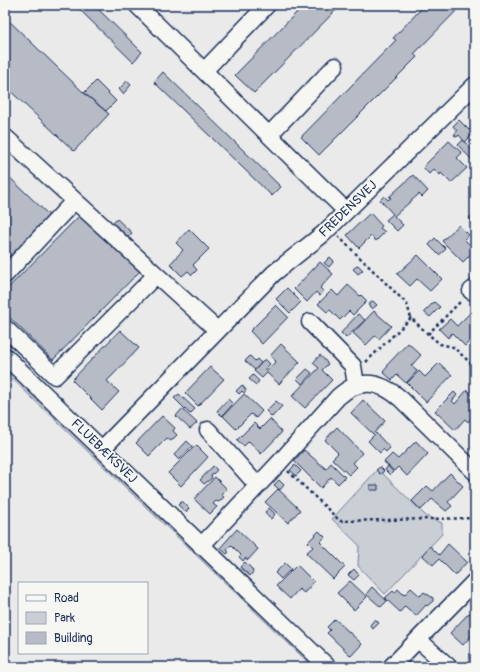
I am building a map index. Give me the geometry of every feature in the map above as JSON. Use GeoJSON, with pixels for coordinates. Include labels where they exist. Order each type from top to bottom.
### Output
{"type":"FeatureCollection","features":[{"type":"Feature","properties":{"kind":"street"},"geometry":{"type":"LineString","coordinates":[[137,5],[346,211]]}},
{"type":"Feature","properties":{"kind":"street"},"geometry":{"type":"LineString","coordinates":[[204,71],[268,5]]}},
{"type":"Feature","properties":{"kind":"street"},"geometry":{"type":"LineString","coordinates":[[268,135],[335,66]]}},
{"type":"Feature","properties":{"kind":"street","name":"FREDENSVEJ"},"geometry":{"type":"LineString","coordinates":[[102,449],[274,273],[329,228],[475,85]]}},
{"type":"Feature","properties":{"kind":"street"},"geometry":{"type":"LineString","coordinates":[[5,137],[217,330]]}},
{"type":"Feature","properties":{"kind":"street"},"geometry":{"type":"LineString","coordinates":[[5,275],[74,201]]}},
{"type":"Feature","properties":{"kind":"street"},"geometry":{"type":"LineString","coordinates":[[5,328],[55,376],[156,275]]}},
{"type":"Feature","properties":{"kind":"street"},"geometry":{"type":"LineString","coordinates":[[310,322],[353,366],[356,385]]}},
{"type":"Feature","properties":{"kind":"street","name":"FLUEBÆKSVEJ"},"geometry":{"type":"LineString","coordinates":[[5,356],[328,667]]}},
{"type":"Feature","properties":{"kind":"street"},"geometry":{"type":"LineString","coordinates":[[202,546],[338,397],[345,390],[356,385],[376,384],[388,389],[401,399],[475,472]]}},
{"type":"Feature","properties":{"kind":"street"},"geometry":{"type":"LineString","coordinates":[[208,430],[258,485]]}},
{"type":"Feature","properties":{"kind":"street"},"geometry":{"type":"LineString","coordinates":[[391,667],[475,581]]}},
{"type":"Feature","properties":{"kind":"street"},"geometry":{"type":"LineString","coordinates":[[419,639],[449,667]]}},
{"type":"Feature","properties":{"kind":"path"},"geometry":{"type":"LineString","coordinates":[[329,228],[407,304],[411,318],[440,344],[453,347],[475,367]]}},
{"type":"Feature","properties":{"kind":"path"},"geometry":{"type":"LineString","coordinates":[[428,334],[473,289]]}},
{"type":"Feature","properties":{"kind":"path"},"geometry":{"type":"LineString","coordinates":[[353,366],[367,362],[411,318]]}},
{"type":"Feature","properties":{"kind":"path"},"geometry":{"type":"LineString","coordinates":[[279,463],[340,521],[475,518]]}},
{"type":"Feature","properties":{"kind":"green space"},"geometry":{"type":"Polygon","coordinates":[[[5,366],[318,667],[313,667],[5,372],[5,366]]]}},
{"type":"Feature","properties":{"kind":"green space"},"geometry":{"type":"Polygon","coordinates":[[[378,469],[426,516],[442,523],[442,534],[385,594],[358,566],[359,545],[332,519],[378,469]]]}},
{"type":"Feature","properties":{"kind":"building"},"geometry":{"type":"Polygon","coordinates":[[[75,5],[94,5],[142,52],[133,62],[75,5]]]}},
{"type":"Feature","properties":{"kind":"building"},"geometry":{"type":"Polygon","coordinates":[[[304,5],[341,5],[254,93],[235,75],[304,5]]]}},
{"type":"Feature","properties":{"kind":"building"},"geometry":{"type":"Polygon","coordinates":[[[425,5],[462,5],[414,54],[417,57],[319,155],[301,137],[396,40],[393,38],[425,5]]]}},
{"type":"Feature","properties":{"kind":"building"},"geometry":{"type":"Polygon","coordinates":[[[5,17],[84,93],[109,114],[74,151],[5,86],[5,17]]]}},
{"type":"Feature","properties":{"kind":"building"},"geometry":{"type":"Polygon","coordinates":[[[163,72],[281,187],[272,196],[154,82],[163,72]]]}},
{"type":"Feature","properties":{"kind":"building"},"geometry":{"type":"Polygon","coordinates":[[[96,81],[116,101],[106,111],[84,93],[96,81]]]}},
{"type":"Feature","properties":{"kind":"building"},"geometry":{"type":"Polygon","coordinates":[[[127,81],[131,85],[123,94],[119,89],[127,81]]]}},
{"type":"Feature","properties":{"kind":"building"},"geometry":{"type":"Polygon","coordinates":[[[459,120],[469,130],[475,124],[475,140],[471,136],[465,142],[459,135],[457,137],[454,135],[457,131],[453,126],[459,120]]]}},
{"type":"Feature","properties":{"kind":"building"},"geometry":{"type":"Polygon","coordinates":[[[463,140],[475,153],[475,159],[473,161],[458,145],[463,140]]]}},
{"type":"Feature","properties":{"kind":"building"},"geometry":{"type":"Polygon","coordinates":[[[449,141],[462,153],[457,158],[467,168],[451,183],[441,173],[440,175],[434,169],[429,174],[423,167],[449,141]]]}},
{"type":"Feature","properties":{"kind":"building"},"geometry":{"type":"Polygon","coordinates":[[[5,173],[51,217],[5,264],[5,173]]]}},
{"type":"Feature","properties":{"kind":"building"},"geometry":{"type":"Polygon","coordinates":[[[413,175],[428,191],[422,197],[419,194],[394,216],[403,225],[397,231],[386,220],[393,214],[380,200],[384,196],[388,200],[391,198],[389,197],[413,175]]]}},
{"type":"Feature","properties":{"kind":"building"},"geometry":{"type":"Polygon","coordinates":[[[83,212],[141,270],[53,360],[5,313],[5,291],[83,212]]]}},
{"type":"Feature","properties":{"kind":"building"},"geometry":{"type":"Polygon","coordinates":[[[475,212],[475,224],[469,218],[475,212]]]}},
{"type":"Feature","properties":{"kind":"building"},"geometry":{"type":"Polygon","coordinates":[[[370,213],[382,226],[380,228],[385,232],[376,241],[371,236],[359,248],[347,235],[370,213]]]}},
{"type":"Feature","properties":{"kind":"building"},"geometry":{"type":"Polygon","coordinates":[[[117,219],[132,233],[128,237],[113,223],[117,219]]]}},
{"type":"Feature","properties":{"kind":"building"},"geometry":{"type":"Polygon","coordinates":[[[459,225],[469,235],[464,239],[475,250],[463,262],[442,241],[459,225]]]}},
{"type":"Feature","properties":{"kind":"building"},"geometry":{"type":"Polygon","coordinates":[[[189,229],[209,249],[193,265],[197,270],[192,275],[188,271],[182,276],[170,264],[183,250],[176,243],[189,229]]]}},
{"type":"Feature","properties":{"kind":"building"},"geometry":{"type":"Polygon","coordinates":[[[435,238],[446,249],[439,255],[429,245],[435,238]]]}},
{"type":"Feature","properties":{"kind":"building"},"geometry":{"type":"Polygon","coordinates":[[[418,255],[442,279],[430,291],[417,279],[410,286],[397,274],[418,255]]]}},
{"type":"Feature","properties":{"kind":"building"},"geometry":{"type":"Polygon","coordinates":[[[330,257],[334,261],[329,267],[324,263],[330,257]]]}},
{"type":"Feature","properties":{"kind":"building"},"geometry":{"type":"Polygon","coordinates":[[[320,262],[333,274],[320,288],[324,292],[320,296],[316,292],[307,302],[294,289],[320,262]]]}},
{"type":"Feature","properties":{"kind":"building"},"geometry":{"type":"Polygon","coordinates":[[[358,265],[363,270],[358,274],[353,269],[358,265]]]}},
{"type":"Feature","properties":{"kind":"building"},"geometry":{"type":"Polygon","coordinates":[[[348,285],[367,301],[353,315],[349,311],[340,320],[330,310],[327,312],[318,304],[332,290],[338,296],[348,285]]]}},
{"type":"Feature","properties":{"kind":"building"},"geometry":{"type":"Polygon","coordinates":[[[287,288],[301,302],[290,313],[276,299],[287,288]]]}},
{"type":"Feature","properties":{"kind":"building"},"geometry":{"type":"Polygon","coordinates":[[[373,301],[377,305],[372,309],[368,305],[373,301]]]}},
{"type":"Feature","properties":{"kind":"building"},"geometry":{"type":"Polygon","coordinates":[[[434,302],[440,307],[430,317],[424,312],[434,302]]]}},
{"type":"Feature","properties":{"kind":"building"},"geometry":{"type":"Polygon","coordinates":[[[276,305],[288,317],[262,344],[250,331],[276,305]]]}},
{"type":"Feature","properties":{"kind":"building"},"geometry":{"type":"Polygon","coordinates":[[[475,308],[475,335],[465,346],[452,333],[448,338],[439,329],[450,319],[457,326],[475,308]]]}},
{"type":"Feature","properties":{"kind":"building"},"geometry":{"type":"Polygon","coordinates":[[[374,311],[391,326],[379,339],[375,336],[366,345],[353,333],[374,311]]]}},
{"type":"Feature","properties":{"kind":"building"},"geometry":{"type":"Polygon","coordinates":[[[358,314],[365,320],[346,338],[341,333],[358,314]]]}},
{"type":"Feature","properties":{"kind":"building"},"geometry":{"type":"Polygon","coordinates":[[[120,330],[139,348],[107,381],[119,392],[102,410],[72,380],[120,330]]]}},
{"type":"Feature","properties":{"kind":"building"},"geometry":{"type":"Polygon","coordinates":[[[408,343],[421,355],[411,366],[417,371],[406,383],[397,375],[392,380],[383,372],[388,366],[387,365],[408,343]]]}},
{"type":"Feature","properties":{"kind":"building"},"geometry":{"type":"Polygon","coordinates":[[[281,344],[300,362],[279,384],[267,373],[262,378],[254,371],[265,359],[270,364],[264,370],[266,372],[276,361],[270,356],[281,344]]]}},
{"type":"Feature","properties":{"kind":"building"},"geometry":{"type":"Polygon","coordinates":[[[320,355],[328,364],[322,370],[332,380],[305,408],[292,396],[319,368],[313,363],[320,355]]]}},
{"type":"Feature","properties":{"kind":"building"},"geometry":{"type":"Polygon","coordinates":[[[250,356],[255,361],[257,359],[261,363],[255,370],[245,361],[250,356]]]}},
{"type":"Feature","properties":{"kind":"building"},"geometry":{"type":"Polygon","coordinates":[[[439,363],[452,375],[426,402],[407,383],[419,371],[425,377],[439,363]]]}},
{"type":"Feature","properties":{"kind":"building"},"geometry":{"type":"Polygon","coordinates":[[[210,367],[224,379],[198,406],[185,393],[210,367]]]}},
{"type":"Feature","properties":{"kind":"building"},"geometry":{"type":"Polygon","coordinates":[[[307,369],[312,373],[302,384],[297,379],[307,369]]]}},
{"type":"Feature","properties":{"kind":"building"},"geometry":{"type":"Polygon","coordinates":[[[253,375],[259,381],[256,385],[249,379],[253,375]]]}},
{"type":"Feature","properties":{"kind":"building"},"geometry":{"type":"Polygon","coordinates":[[[242,385],[246,390],[244,393],[242,391],[239,394],[236,391],[242,385]]]}},
{"type":"Feature","properties":{"kind":"building"},"geometry":{"type":"Polygon","coordinates":[[[467,390],[475,398],[475,414],[468,422],[465,419],[455,430],[435,411],[454,392],[457,395],[452,401],[455,404],[467,390]]]}},
{"type":"Feature","properties":{"kind":"building"},"geometry":{"type":"Polygon","coordinates":[[[179,394],[195,409],[190,414],[174,398],[179,394]]]}},
{"type":"Feature","properties":{"kind":"building"},"geometry":{"type":"Polygon","coordinates":[[[244,394],[262,411],[256,418],[251,414],[236,429],[223,416],[244,394]]]}},
{"type":"Feature","properties":{"kind":"building"},"geometry":{"type":"Polygon","coordinates":[[[228,399],[233,404],[222,416],[217,411],[228,399]]]}},
{"type":"Feature","properties":{"kind":"building"},"geometry":{"type":"Polygon","coordinates":[[[363,400],[385,421],[373,434],[351,413],[363,400]]]}},
{"type":"Feature","properties":{"kind":"building"},"geometry":{"type":"Polygon","coordinates":[[[276,401],[282,406],[272,417],[266,411],[276,401]]]}},
{"type":"Feature","properties":{"kind":"building"},"geometry":{"type":"Polygon","coordinates":[[[182,409],[197,423],[190,429],[176,416],[182,409]]]}},
{"type":"Feature","properties":{"kind":"building"},"geometry":{"type":"Polygon","coordinates":[[[162,416],[175,428],[173,431],[177,435],[171,441],[167,438],[149,456],[136,443],[162,416]]]}},
{"type":"Feature","properties":{"kind":"building"},"geometry":{"type":"Polygon","coordinates":[[[270,419],[282,432],[261,454],[249,441],[244,446],[237,440],[254,423],[260,429],[270,419]]]}},
{"type":"Feature","properties":{"kind":"building"},"geometry":{"type":"Polygon","coordinates":[[[337,427],[362,453],[353,463],[357,467],[349,475],[332,459],[338,453],[325,440],[337,427]]]}},
{"type":"Feature","properties":{"kind":"building"},"geometry":{"type":"Polygon","coordinates":[[[376,433],[390,448],[386,452],[383,449],[380,453],[368,441],[376,433]]]}},
{"type":"Feature","properties":{"kind":"building"},"geometry":{"type":"Polygon","coordinates":[[[187,441],[192,446],[179,460],[174,455],[187,441]]]}},
{"type":"Feature","properties":{"kind":"building"},"geometry":{"type":"Polygon","coordinates":[[[416,441],[428,454],[407,476],[398,467],[394,471],[384,462],[392,454],[398,459],[416,441]]]}},
{"type":"Feature","properties":{"kind":"building"},"geometry":{"type":"Polygon","coordinates":[[[196,445],[208,457],[181,486],[168,473],[196,445]]]}},
{"type":"Feature","properties":{"kind":"building"},"geometry":{"type":"Polygon","coordinates":[[[304,450],[326,469],[331,463],[345,477],[338,484],[331,477],[321,488],[294,461],[304,450]]]}},
{"type":"Feature","properties":{"kind":"building"},"geometry":{"type":"Polygon","coordinates":[[[295,465],[301,471],[296,476],[290,470],[295,465]]]}},
{"type":"Feature","properties":{"kind":"building"},"geometry":{"type":"Polygon","coordinates":[[[213,466],[217,470],[211,476],[212,478],[204,484],[200,480],[213,466]]]}},
{"type":"Feature","properties":{"kind":"building"},"geometry":{"type":"Polygon","coordinates":[[[388,466],[393,472],[390,475],[385,470],[388,466]]]}},
{"type":"Feature","properties":{"kind":"building"},"geometry":{"type":"Polygon","coordinates":[[[380,467],[384,471],[380,474],[376,470],[380,467]]]}},
{"type":"Feature","properties":{"kind":"building"},"geometry":{"type":"Polygon","coordinates":[[[450,473],[463,486],[448,502],[452,506],[446,511],[432,499],[421,510],[412,501],[427,486],[433,491],[450,473]]]}},
{"type":"Feature","properties":{"kind":"building"},"geometry":{"type":"Polygon","coordinates":[[[215,477],[227,489],[221,495],[224,497],[219,502],[216,501],[213,504],[217,507],[210,514],[194,499],[215,477]]]}},
{"type":"Feature","properties":{"kind":"building"},"geometry":{"type":"Polygon","coordinates":[[[279,480],[284,485],[280,490],[274,485],[279,480]]]}},
{"type":"Feature","properties":{"kind":"building"},"geometry":{"type":"Polygon","coordinates":[[[370,485],[378,485],[378,490],[370,490],[370,485]]]}},
{"type":"Feature","properties":{"kind":"building"},"geometry":{"type":"Polygon","coordinates":[[[278,489],[300,510],[288,523],[265,502],[278,489]]]}},
{"type":"Feature","properties":{"kind":"building"},"geometry":{"type":"Polygon","coordinates":[[[182,501],[189,508],[186,512],[178,505],[182,501]]]}},
{"type":"Feature","properties":{"kind":"building"},"geometry":{"type":"Polygon","coordinates":[[[269,508],[275,514],[271,519],[265,512],[269,508]]]}},
{"type":"Feature","properties":{"kind":"building"},"geometry":{"type":"Polygon","coordinates":[[[237,529],[258,549],[248,560],[245,558],[243,561],[239,557],[241,555],[231,545],[227,550],[229,552],[227,554],[220,548],[237,529]]]}},
{"type":"Feature","properties":{"kind":"building"},"geometry":{"type":"Polygon","coordinates":[[[319,531],[325,537],[320,542],[345,567],[333,579],[306,553],[313,547],[308,542],[319,531]]]}},
{"type":"Feature","properties":{"kind":"building"},"geometry":{"type":"Polygon","coordinates":[[[448,544],[467,562],[455,575],[439,559],[433,565],[422,555],[430,546],[439,555],[448,544]]]}},
{"type":"Feature","properties":{"kind":"building"},"geometry":{"type":"Polygon","coordinates":[[[245,562],[252,569],[253,572],[250,576],[240,567],[245,562]]]}},
{"type":"Feature","properties":{"kind":"building"},"geometry":{"type":"Polygon","coordinates":[[[285,563],[291,569],[281,579],[275,573],[285,563]]]}},
{"type":"Feature","properties":{"kind":"building"},"geometry":{"type":"Polygon","coordinates":[[[297,565],[314,582],[304,593],[299,589],[290,599],[276,586],[297,565]]]}},
{"type":"Feature","properties":{"kind":"building"},"geometry":{"type":"Polygon","coordinates":[[[354,569],[359,575],[354,580],[348,575],[354,569]]]}},
{"type":"Feature","properties":{"kind":"building"},"geometry":{"type":"Polygon","coordinates":[[[350,581],[367,597],[354,610],[337,593],[350,581]]]}},
{"type":"Feature","properties":{"kind":"building"},"geometry":{"type":"Polygon","coordinates":[[[372,587],[387,601],[381,607],[366,594],[372,587]]]}},
{"type":"Feature","properties":{"kind":"building"},"geometry":{"type":"Polygon","coordinates":[[[411,588],[420,596],[424,592],[433,598],[433,601],[427,606],[426,605],[416,616],[405,606],[400,612],[385,598],[393,591],[395,593],[398,589],[404,595],[411,588]]]}},
{"type":"Feature","properties":{"kind":"building"},"geometry":{"type":"Polygon","coordinates":[[[469,613],[475,619],[475,632],[463,645],[450,633],[469,613]]]}},
{"type":"Feature","properties":{"kind":"building"},"geometry":{"type":"Polygon","coordinates":[[[335,619],[362,644],[351,656],[327,633],[330,630],[327,627],[335,619]]]}},
{"type":"Feature","properties":{"kind":"building"},"geometry":{"type":"Polygon","coordinates":[[[375,619],[379,623],[373,629],[370,625],[375,619]]]}}]}
